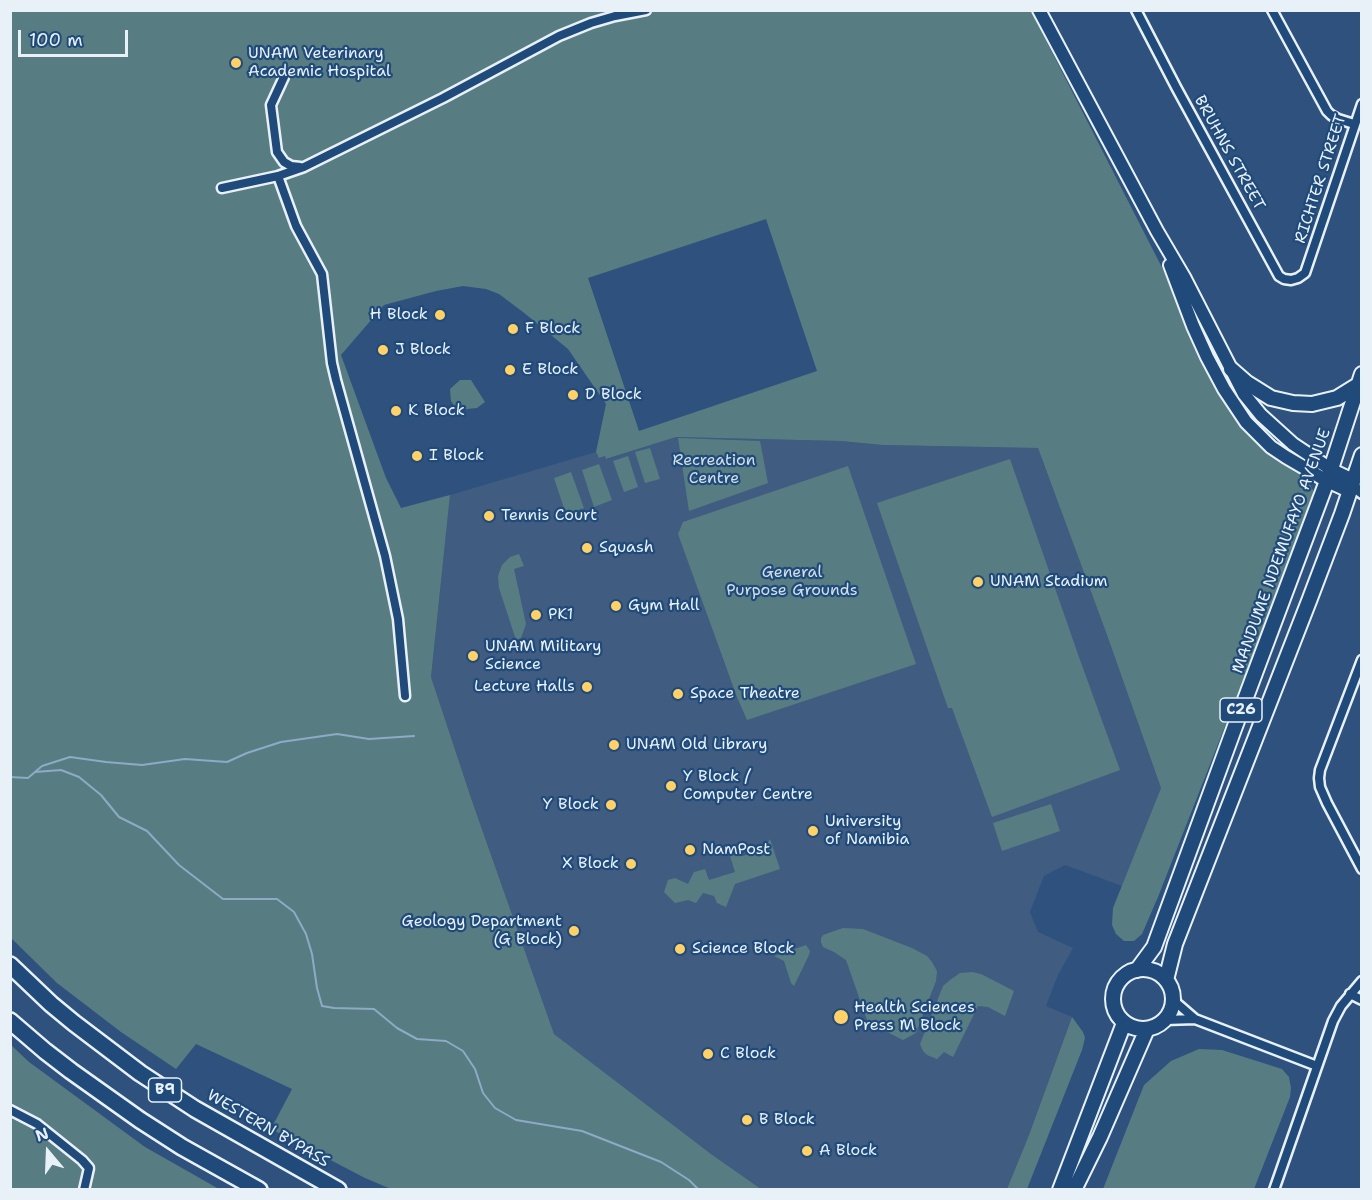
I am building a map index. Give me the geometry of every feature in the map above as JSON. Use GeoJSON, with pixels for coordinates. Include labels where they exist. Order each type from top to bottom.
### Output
{"type":"FeatureCollection","features":[{"type":"Feature","properties":{"kind":"highway","name":"WESTERN BYPASS"},"geometry":{"type":"LineString","coordinates":[[10,965],[51,1004],[122,1060],[169,1093],[338,1190]]}},
{"type":"Feature","properties":{"kind":"highway","name":"B9"},"geometry":{"type":"LineString","coordinates":[[10,1021],[71,1071],[140,1120],[182,1147],[259,1190]]}},
{"type":"Feature","properties":{"kind":"highway"},"geometry":{"type":"LineString","coordinates":[[244,1136],[348,1190]]}},
{"type":"Feature","properties":{"kind":"main road"},"geometry":{"type":"LineString","coordinates":[[1039,10],[1184,277],[1244,394],[1261,415],[1330,476]]}},
{"type":"Feature","properties":{"kind":"main road"},"geometry":{"type":"LineString","coordinates":[[1157,231],[1193,326],[1220,381],[1246,422],[1271,447],[1355,489]]}},
{"type":"Feature","properties":{"kind":"main road"},"geometry":{"type":"LineString","coordinates":[[1231,369],[1247,383],[1271,398],[1293,403],[1312,404],[1337,398],[1360,380]]}},
{"type":"Feature","properties":{"kind":"main road","name":"MANDUME NDEMUFAYO AVENUE"},"geometry":{"type":"LineString","coordinates":[[1135,1027],[1118,1016],[1113,1003],[1115,988],[1121,979],[1137,970],[1154,948],[1330,476],[1360,380]]}},
{"type":"Feature","properties":{"kind":"main road","name":"C26"},"geometry":{"type":"LineString","coordinates":[[1173,1000],[1172,990],[1167,980],[1175,944],[1342,514],[1355,489],[1362,454]]}},
{"type":"Feature","properties":{"kind":"main road"},"geometry":{"type":"LineString","coordinates":[[1137,970],[1155,971],[1167,980]]}},
{"type":"Feature","properties":{"kind":"main road"},"geometry":{"type":"LineString","coordinates":[[1135,1027],[1163,1022],[1171,1011],[1173,1000]]}},
{"type":"Feature","properties":{"kind":"main road"},"geometry":{"type":"LineString","coordinates":[[1060,1190],[1135,1027]]}},
{"type":"Feature","properties":{"kind":"main road"},"geometry":{"type":"LineString","coordinates":[[1074,1190],[1100,1137],[1135,1027]]}},
{"type":"Feature","properties":{"kind":"street"},"geometry":{"type":"LineString","coordinates":[[222,188],[278,176],[304,167],[559,36],[591,23],[646,10]]}},
{"type":"Feature","properties":{"kind":"street","name":"BRUHNS STREET"},"geometry":{"type":"LineString","coordinates":[[1136,10],[1280,276],[1291,280],[1298,278],[1305,273],[1308,265]]}},
{"type":"Feature","properties":{"kind":"street"},"geometry":{"type":"LineString","coordinates":[[1272,10],[1327,111],[1331,116],[1354,124]]}},
{"type":"Feature","properties":{"kind":"street"},"geometry":{"type":"LineString","coordinates":[[284,77],[271,105],[277,152],[284,162],[291,166],[304,167]]}},
{"type":"Feature","properties":{"kind":"street","name":"RICHTER STREET"},"geometry":{"type":"LineString","coordinates":[[1308,265],[1362,104]]}},
{"type":"Feature","properties":{"kind":"street"},"geometry":{"type":"LineString","coordinates":[[278,176],[296,226],[322,274],[332,363],[385,555],[398,619],[405,696]]}},
{"type":"Feature","properties":{"kind":"street"},"geometry":{"type":"LineString","coordinates":[[1362,660],[1319,778],[1327,803],[1362,869]]}},
{"type":"Feature","properties":{"kind":"street"},"geometry":{"type":"LineString","coordinates":[[1274,1190],[1332,1021],[1362,981]]}},
{"type":"Feature","properties":{"kind":"street"},"geometry":{"type":"LineString","coordinates":[[1350,994],[1362,1000]]}},
{"type":"Feature","properties":{"kind":"street"},"geometry":{"type":"LineString","coordinates":[[1173,1000],[1195,1019],[1317,1066]]}},
{"type":"Feature","properties":{"kind":"street"},"geometry":{"type":"LineString","coordinates":[[1163,1022],[1195,1019]]}},
{"type":"Feature","properties":{"kind":"street"},"geometry":{"type":"LineString","coordinates":[[10,1110],[37,1124],[82,1160],[89,1168],[84,1190]]}},
{"type":"Feature","properties":{"kind":"shaded area","name":"University of Namibia"},"geometry":{"type":"Polygon","coordinates":[[[675,437],[1038,448],[1161,788],[1122,886],[1065,865],[1044,876],[1030,912],[1038,932],[1073,948],[1058,975],[1046,1006],[1072,1017],[1007,1189],[761,1189],[711,1154],[554,1034],[431,677],[450,495],[596,452],[599,458],[605,456],[607,459],[675,437]]]}},
{"type":"Feature","properties":{"kind":"green space"},"geometry":{"type":"Polygon","coordinates":[[[10,11],[1031,11],[1224,389],[1236,408],[1306,477],[1314,492],[1309,512],[1142,934],[1134,941],[1124,941],[1116,934],[1112,925],[1113,908],[1161,788],[1038,448],[676,437],[606,459],[605,456],[599,458],[596,452],[606,404],[568,349],[499,294],[486,289],[463,286],[384,305],[341,355],[386,478],[401,508],[450,495],[431,677],[554,1034],[711,1154],[761,1189],[391,1189],[271,1129],[292,1089],[196,1044],[176,1069],[121,1032],[57,983],[10,937],[10,11]],[[766,219],[588,278],[639,431],[817,371],[766,219]]]}},
{"type":"Feature","properties":{"kind":"green space"},"geometry":{"type":"Polygon","coordinates":[[[460,380],[471,380],[485,402],[477,408],[457,410],[451,401],[450,389],[460,380]]]}},
{"type":"Feature","properties":{"kind":"green space","name":"Recreation Centre"},"geometry":{"type":"Polygon","coordinates":[[[678,438],[760,441],[768,483],[689,511],[678,438]]]}},
{"type":"Feature","properties":{"kind":"green space"},"geometry":{"type":"Polygon","coordinates":[[[650,448],[660,479],[645,483],[635,452],[650,448]]]}},
{"type":"Feature","properties":{"kind":"green space"},"geometry":{"type":"Polygon","coordinates":[[[628,456],[638,487],[624,492],[613,461],[628,456]]]}},
{"type":"Feature","properties":{"kind":"green space","name":"UNAM Stadium"},"geometry":{"type":"Polygon","coordinates":[[[1010,459],[1120,770],[992,817],[952,708],[948,708],[877,503],[1010,459]]]}},
{"type":"Feature","properties":{"kind":"green space"},"geometry":{"type":"Polygon","coordinates":[[[599,464],[612,500],[594,507],[582,470],[599,464]]]}},
{"type":"Feature","properties":{"kind":"green space","name":"General Purpose Grounds"},"geometry":{"type":"Polygon","coordinates":[[[848,466],[916,664],[747,720],[678,534],[683,522],[848,466]]]}},
{"type":"Feature","properties":{"kind":"green space"},"geometry":{"type":"Polygon","coordinates":[[[571,472],[584,508],[566,514],[554,478],[571,472]]]}},
{"type":"Feature","properties":{"kind":"green space"},"geometry":{"type":"Polygon","coordinates":[[[519,554],[524,566],[514,569],[526,624],[521,638],[516,640],[499,588],[498,576],[502,565],[510,557],[519,554]]]}},
{"type":"Feature","properties":{"kind":"green space"},"geometry":{"type":"Polygon","coordinates":[[[1051,804],[1060,831],[1002,851],[993,823],[1051,804]]]}},
{"type":"Feature","properties":{"kind":"green space"},"geometry":{"type":"Polygon","coordinates":[[[770,839],[780,869],[735,884],[726,907],[717,903],[714,896],[703,893],[696,903],[688,900],[675,903],[664,892],[668,880],[675,878],[688,884],[694,872],[705,869],[709,880],[735,872],[728,850],[730,848],[743,856],[764,849],[770,839]]]}},
{"type":"Feature","properties":{"kind":"green space"},"geometry":{"type":"Polygon","coordinates":[[[843,928],[863,929],[912,948],[927,956],[932,962],[937,971],[936,981],[916,1033],[903,1040],[867,1020],[846,960],[823,947],[821,942],[823,935],[843,928]]]}},
{"type":"Feature","properties":{"kind":"green space"},"geometry":{"type":"Polygon","coordinates":[[[806,945],[810,951],[809,955],[794,986],[784,961],[774,956],[806,945]]]}},
{"type":"Feature","properties":{"kind":"green space"},"geometry":{"type":"Polygon","coordinates":[[[960,973],[981,974],[1014,991],[1005,1016],[988,1007],[978,1006],[953,1057],[944,1052],[937,1059],[927,1055],[920,1044],[943,986],[960,973]]]}},
{"type":"Feature","properties":{"kind":"green space"},"geometry":{"type":"Polygon","coordinates":[[[1072,1017],[1085,1038],[1082,1050],[1027,1189],[1007,1189],[1029,1135],[1072,1017]]]}},
{"type":"Feature","properties":{"kind":"green space"},"geometry":{"type":"Polygon","coordinates":[[[10,1044],[29,1062],[145,1147],[219,1189],[11,1189],[10,1044]]]}},
{"type":"Feature","properties":{"kind":"green space"},"geometry":{"type":"Polygon","coordinates":[[[1199,1049],[1222,1050],[1282,1069],[1289,1077],[1290,1097],[1254,1189],[1103,1189],[1144,1085],[1171,1061],[1199,1049]]]}},
{"type":"Feature","properties":{"kind":"waterway"},"geometry":{"type":"LineString","coordinates":[[10,777],[28,778],[42,766],[70,757],[142,765],[185,759],[227,762],[281,742],[337,734],[369,739],[414,736]]}},
{"type":"Feature","properties":{"kind":"waterway"},"geometry":{"type":"LineString","coordinates":[[35,772],[61,770],[79,777],[101,795],[119,817],[147,831],[179,865],[223,899],[277,899],[294,912],[306,934],[312,954],[322,1006],[374,1009],[397,1028],[417,1039],[446,1041],[463,1051],[475,1069],[483,1093],[495,1108],[516,1120],[582,1131],[661,1162],[689,1180],[699,1190]]}},
{"type":"Feature","properties":{"kind":"place","name":"UNAM Veterinary Academic Hospital"},"geometry":{"type":"Point","coordinates":[236,63]}},
{"type":"Feature","properties":{"kind":"place","name":"H Block"},"geometry":{"type":"Point","coordinates":[440,315]}},
{"type":"Feature","properties":{"kind":"place","name":"F Block"},"geometry":{"type":"Point","coordinates":[513,329]}},
{"type":"Feature","properties":{"kind":"place","name":"J Block"},"geometry":{"type":"Point","coordinates":[383,350]}},
{"type":"Feature","properties":{"kind":"place","name":"E Block"},"geometry":{"type":"Point","coordinates":[510,370]}},
{"type":"Feature","properties":{"kind":"place","name":"D Block"},"geometry":{"type":"Point","coordinates":[573,395]}},
{"type":"Feature","properties":{"kind":"place","name":"K Block"},"geometry":{"type":"Point","coordinates":[396,411]}},
{"type":"Feature","properties":{"kind":"place","name":"I Block"},"geometry":{"type":"Point","coordinates":[417,456]}},
{"type":"Feature","properties":{"kind":"place","name":"Tennis Court"},"geometry":{"type":"Point","coordinates":[489,516]}},
{"type":"Feature","properties":{"kind":"place","name":"Squash"},"geometry":{"type":"Point","coordinates":[587,548]}},
{"type":"Feature","properties":{"kind":"place","name":"UNAM Stadium"},"geometry":{"type":"Point","coordinates":[978,582]}},
{"type":"Feature","properties":{"kind":"place","name":"Gym Hall"},"geometry":{"type":"Point","coordinates":[616,606]}},
{"type":"Feature","properties":{"kind":"place","name":"PK1"},"geometry":{"type":"Point","coordinates":[536,615]}},
{"type":"Feature","properties":{"kind":"place","name":"UNAM Military Science"},"geometry":{"type":"Point","coordinates":[473,656]}},
{"type":"Feature","properties":{"kind":"place","name":"Lecture Halls"},"geometry":{"type":"Point","coordinates":[587,687]}},
{"type":"Feature","properties":{"kind":"place","name":"Space Theatre"},"geometry":{"type":"Point","coordinates":[678,694]}},
{"type":"Feature","properties":{"kind":"place","name":"UNAM Old Library"},"geometry":{"type":"Point","coordinates":[614,745]}},
{"type":"Feature","properties":{"kind":"place","name":"Y Block / Computer Centre"},"geometry":{"type":"Point","coordinates":[671,786]}},
{"type":"Feature","properties":{"kind":"place","name":"Y Block"},"geometry":{"type":"Point","coordinates":[611,805]}},
{"type":"Feature","properties":{"kind":"place","name":"University of Namibia"},"geometry":{"type":"Point","coordinates":[813,831]}},
{"type":"Feature","properties":{"kind":"place","name":"NamPost"},"geometry":{"type":"Point","coordinates":[690,850]}},
{"type":"Feature","properties":{"kind":"place","name":"X Block"},"geometry":{"type":"Point","coordinates":[631,864]}},
{"type":"Feature","properties":{"kind":"place","name":"Geology Department (G Block)"},"geometry":{"type":"Point","coordinates":[574,931]}},
{"type":"Feature","properties":{"kind":"place","name":"Science Block"},"geometry":{"type":"Point","coordinates":[680,949]}},
{"type":"Feature","properties":{"kind":"place","name":"Health Sciences Press M Block"},"geometry":{"type":"Point","coordinates":[841,1017]}},
{"type":"Feature","properties":{"kind":"place","name":"C Block"},"geometry":{"type":"Point","coordinates":[708,1054]}},
{"type":"Feature","properties":{"kind":"place","name":"B Block"},"geometry":{"type":"Point","coordinates":[747,1120]}},
{"type":"Feature","properties":{"kind":"place","name":"A Block"},"geometry":{"type":"Point","coordinates":[807,1151]}}]}
